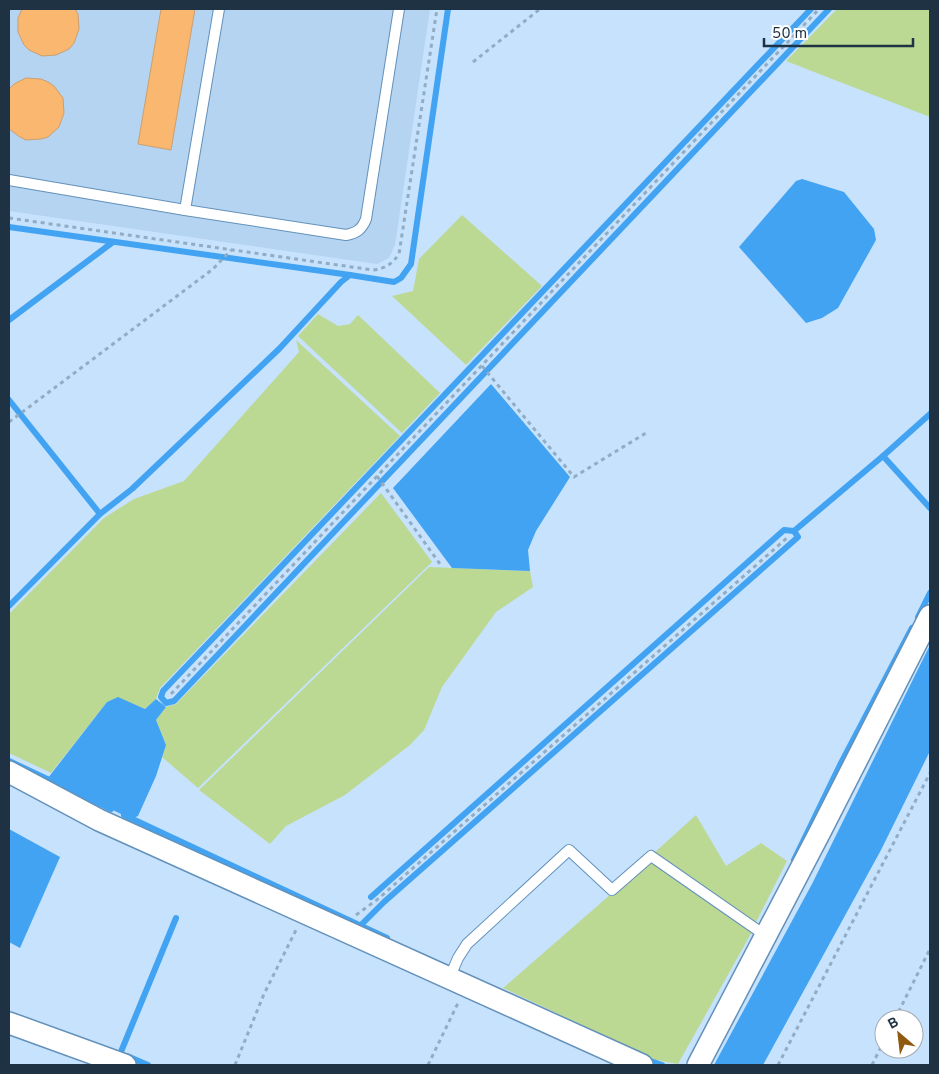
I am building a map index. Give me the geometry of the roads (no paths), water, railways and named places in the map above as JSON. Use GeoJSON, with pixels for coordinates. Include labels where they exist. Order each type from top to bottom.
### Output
{"type":"FeatureCollection","features":[{"type":"Feature","properties":{"kind":"street"},"geometry":{"type":"LineString","coordinates":[[698,1065],[930,616]]}},
{"type":"Feature","properties":{"kind":"street"},"geometry":{"type":"LineString","coordinates":[[9,772],[99,820],[642,1065]]}},
{"type":"Feature","properties":{"kind":"street"},"geometry":{"type":"LineString","coordinates":[[9,1022],[125,1065]]}},
{"type":"Feature","properties":{"kind":"lane"},"geometry":{"type":"LineString","coordinates":[[185,210],[219,9]]}},
{"type":"Feature","properties":{"kind":"lane"},"geometry":{"type":"LineString","coordinates":[[9,180],[346,235],[356,233],[363,226],[366,219],[399,9]]}},
{"type":"Feature","properties":{"kind":"lane"},"geometry":{"type":"LineString","coordinates":[[458,982],[458,958],[467,944],[569,850],[612,890],[651,856],[766,936]]}},
{"type":"Feature","properties":{"kind":"water"},"geometry":{"type":"Polygon","coordinates":[[[802,179],[844,192],[874,229],[876,240],[838,308],[822,318],[806,323],[739,247],[796,181],[802,179]]]}},
{"type":"Feature","properties":{"kind":"water"},"geometry":{"type":"Polygon","coordinates":[[[491,384],[570,477],[536,531],[528,550],[530,571],[452,568],[393,488],[491,384]]]}},
{"type":"Feature","properties":{"kind":"water"},"geometry":{"type":"Polygon","coordinates":[[[930,645],[930,751],[881,850],[763,1065],[714,1065],[812,884],[930,645]]]}},
{"type":"Feature","properties":{"kind":"water"},"geometry":{"type":"Polygon","coordinates":[[[118,697],[145,709],[156,699],[166,707],[156,720],[166,745],[156,776],[138,816],[131,819],[48,778],[107,702],[118,697]]]}},
{"type":"Feature","properties":{"kind":"water"},"geometry":{"type":"Polygon","coordinates":[[[9,829],[60,857],[20,948],[9,942],[9,829]]]}},
{"type":"Feature","properties":{"kind":"waterway"},"geometry":{"type":"LineString","coordinates":[[9,606],[100,514],[132,489],[279,349],[341,282],[350,275],[394,282],[401,278],[411,264],[448,9]]}},
{"type":"Feature","properties":{"kind":"waterway"},"geometry":{"type":"LineString","coordinates":[[811,9],[163,691],[161,697],[166,703],[174,701],[829,9]]}},
{"type":"Feature","properties":{"kind":"waterway"},"geometry":{"type":"LineString","coordinates":[[9,227],[350,275]]}},
{"type":"Feature","properties":{"kind":"waterway"},"geometry":{"type":"LineString","coordinates":[[9,320],[113,242]]}},
{"type":"Feature","properties":{"kind":"waterway"},"geometry":{"type":"LineString","coordinates":[[9,400],[100,514]]}},
{"type":"Feature","properties":{"kind":"waterway"},"geometry":{"type":"LineString","coordinates":[[794,531],[930,414]]}},
{"type":"Feature","properties":{"kind":"waterway"},"geometry":{"type":"LineString","coordinates":[[883,456],[930,508]]}},
{"type":"Feature","properties":{"kind":"waterway"},"geometry":{"type":"LineString","coordinates":[[360,926],[384,902],[798,537],[794,531],[784,530],[371,897]]}},
{"type":"Feature","properties":{"kind":"waterway"},"geometry":{"type":"LineString","coordinates":[[918,617],[930,593]]}},
{"type":"Feature","properties":{"kind":"waterway"},"geometry":{"type":"LineString","coordinates":[[794,860],[840,765],[912,628]]}},
{"type":"Feature","properties":{"kind":"waterway"},"geometry":{"type":"LineString","coordinates":[[9,761],[111,809]]}},
{"type":"Feature","properties":{"kind":"waterway"},"geometry":{"type":"LineString","coordinates":[[124,815],[387,938]]}},
{"type":"Feature","properties":{"kind":"waterway"},"geometry":{"type":"LineString","coordinates":[[118,1059],[176,918]]}},
{"type":"Feature","properties":{"kind":"waterway"},"geometry":{"type":"LineString","coordinates":[[127,1056],[148,1065]]}},
{"type":"Feature","properties":{"kind":"waterway"},"geometry":{"type":"LineString","coordinates":[[645,1059],[662,1065]]}}]}
